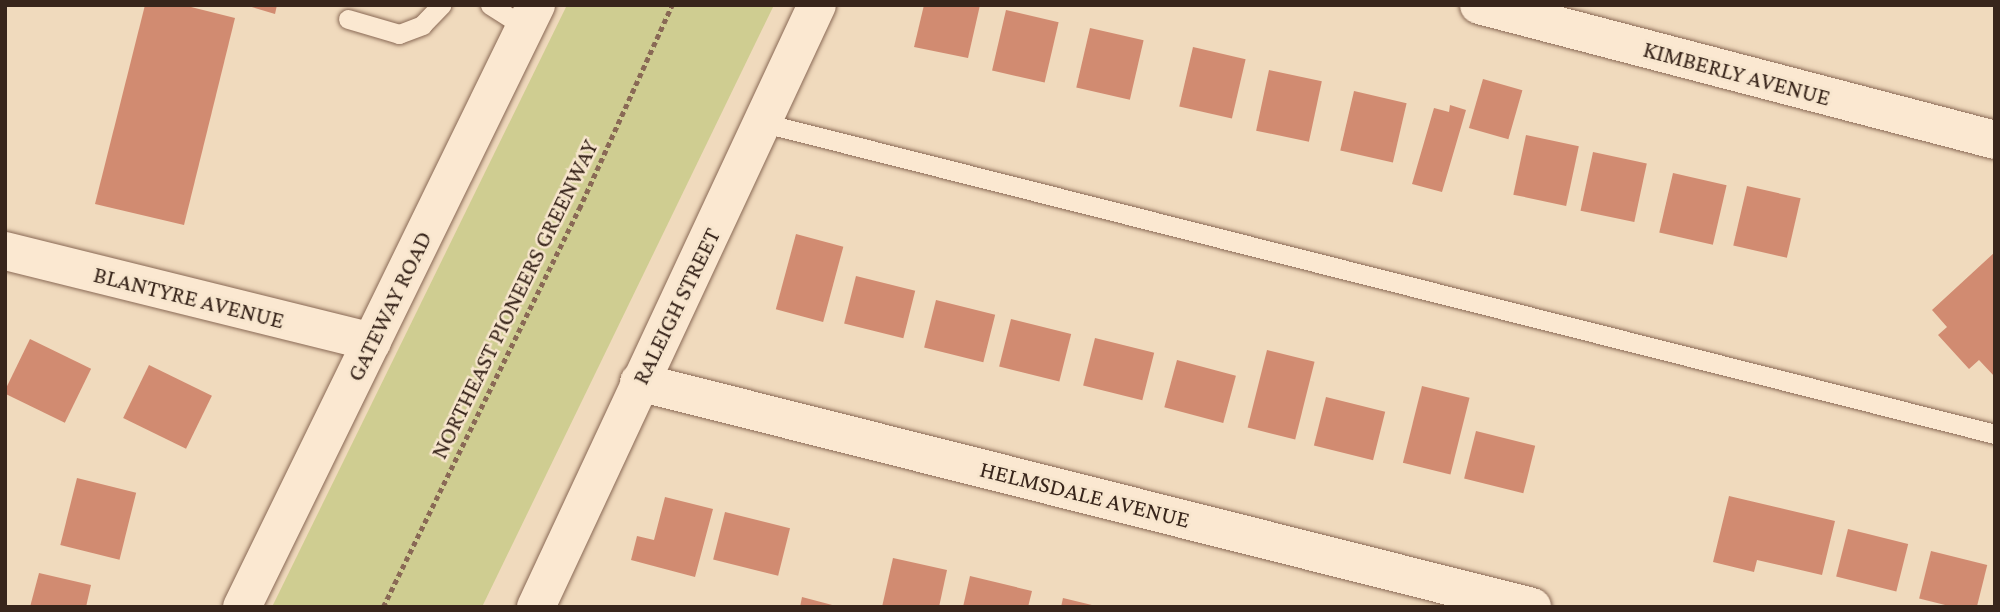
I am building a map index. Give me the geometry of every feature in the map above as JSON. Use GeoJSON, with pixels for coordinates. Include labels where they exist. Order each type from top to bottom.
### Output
{"type":"FeatureCollection","features":[{"type":"Feature","properties":{"kind":"street","name":"RALEIGH STREET"},"geometry":{"type":"LineString","coordinates":[[536,607],[817,5]]}},
{"type":"Feature","properties":{"kind":"street","name":"KIMBERLY AVENUE"},"geometry":{"type":"LineString","coordinates":[[1479,5],[1995,140]]}},
{"type":"Feature","properties":{"kind":"street","name":"GATEWAY ROAD"},"geometry":{"type":"LineString","coordinates":[[242,607],[530,16]]}},
{"type":"Feature","properties":{"kind":"street","name":"BLANTYRE AVENUE"},"geometry":{"type":"LineString","coordinates":[[5,251],[372,342]]}},
{"type":"Feature","properties":{"kind":"street","name":"HELMSDALE AVENUE"},"geometry":{"type":"LineString","coordinates":[[639,382],[1532,607]]}},
{"type":"Feature","properties":{"kind":"lane"},"geometry":{"type":"LineString","coordinates":[[348,19],[399,34],[422,25],[441,5]]}},
{"type":"Feature","properties":{"kind":"lane"},"geometry":{"type":"LineString","coordinates":[[490,5],[530,16]]}},
{"type":"Feature","properties":{"kind":"lane"},"geometry":{"type":"LineString","coordinates":[[764,123],[1995,434]]}},
{"type":"Feature","properties":{"kind":"path","name":"NORTHEAST PIONEERS GREENWAY"},"geometry":{"type":"LineString","coordinates":[[383,607],[579,209],[672,5]]}},
{"type":"Feature","properties":{"kind":"shaded area"},"geometry":{"type":"Polygon","coordinates":[[[567,5],[774,5],[482,607],[272,607],[567,5]]]}},
{"type":"Feature","properties":{"kind":"building"},"geometry":{"type":"Polygon","coordinates":[[[145,5],[183,5],[235,18],[184,225],[95,204],[145,5]]]}},
{"type":"Feature","properties":{"kind":"building"},"geometry":{"type":"Polygon","coordinates":[[[245,5],[277,5],[275,14],[245,5]]]}},
{"type":"Feature","properties":{"kind":"building"},"geometry":{"type":"Polygon","coordinates":[[[924,5],[980,5],[968,58],[914,47],[924,5]]]}},
{"type":"Feature","properties":{"kind":"building"},"geometry":{"type":"Polygon","coordinates":[[[1006,10],[1059,22],[1045,83],[992,70],[1006,10]]]}},
{"type":"Feature","properties":{"kind":"building"},"geometry":{"type":"Polygon","coordinates":[[[1090,28],[1144,40],[1130,100],[1076,87],[1090,28]]]}},
{"type":"Feature","properties":{"kind":"building"},"geometry":{"type":"Polygon","coordinates":[[[1193,47],[1246,59],[1232,119],[1179,106],[1193,47]]]}},
{"type":"Feature","properties":{"kind":"building"},"geometry":{"type":"Polygon","coordinates":[[[1269,70],[1322,81],[1309,142],[1256,131],[1269,70]]]}},
{"type":"Feature","properties":{"kind":"building"},"geometry":{"type":"Polygon","coordinates":[[[1483,79],[1522,90],[1508,139],[1469,128],[1483,79]]]}},
{"type":"Feature","properties":{"kind":"building"},"geometry":{"type":"Polygon","coordinates":[[[1354,91],[1407,103],[1393,163],[1340,150],[1354,91]]]}},
{"type":"Feature","properties":{"kind":"building"},"geometry":{"type":"Polygon","coordinates":[[[1450,105],[1466,110],[1442,192],[1412,184],[1434,108],[1449,112],[1450,105]]]}},
{"type":"Feature","properties":{"kind":"building"},"geometry":{"type":"Polygon","coordinates":[[[1526,135],[1579,146],[1566,206],[1513,195],[1526,135]]]}},
{"type":"Feature","properties":{"kind":"building"},"geometry":{"type":"Polygon","coordinates":[[[1593,152],[1647,163],[1634,222],[1581,211],[1593,152]]]}},
{"type":"Feature","properties":{"kind":"building"},"geometry":{"type":"Polygon","coordinates":[[[1673,173],[1727,185],[1713,245],[1659,232],[1673,173]]]}},
{"type":"Feature","properties":{"kind":"building"},"geometry":{"type":"Polygon","coordinates":[[[1747,186],[1801,198],[1787,258],[1733,245],[1747,186]]]}},
{"type":"Feature","properties":{"kind":"building"},"geometry":{"type":"Polygon","coordinates":[[[796,234],[843,247],[823,322],[776,309],[796,234]]]}},
{"type":"Feature","properties":{"kind":"building"},"geometry":{"type":"Polygon","coordinates":[[[1995,252],[1995,377],[1979,360],[1969,369],[1938,335],[1947,327],[1932,310],[1995,252]]]}},
{"type":"Feature","properties":{"kind":"building"},"geometry":{"type":"Polygon","coordinates":[[[856,276],[915,291],[903,338],[844,324],[856,276]]]}},
{"type":"Feature","properties":{"kind":"building"},"geometry":{"type":"Polygon","coordinates":[[[936,300],[995,315],[983,362],[924,348],[936,300]]]}},
{"type":"Feature","properties":{"kind":"building"},"geometry":{"type":"Polygon","coordinates":[[[1011,319],[1071,334],[1059,382],[999,367],[1011,319]]]}},
{"type":"Feature","properties":{"kind":"building"},"geometry":{"type":"Polygon","coordinates":[[[1095,338],[1154,353],[1142,400],[1083,386],[1095,338]]]}},
{"type":"Feature","properties":{"kind":"building"},"geometry":{"type":"Polygon","coordinates":[[[30,339],[91,369],[65,423],[5,394],[30,339]]]}},
{"type":"Feature","properties":{"kind":"building"},"geometry":{"type":"Polygon","coordinates":[[[1267,350],[1315,362],[1295,439],[1248,428],[1267,350]]]}},
{"type":"Feature","properties":{"kind":"building"},"geometry":{"type":"Polygon","coordinates":[[[1177,360],[1236,376],[1223,423],[1164,407],[1177,360]]]}},
{"type":"Feature","properties":{"kind":"building"},"geometry":{"type":"Polygon","coordinates":[[[149,365],[212,396],[186,449],[123,418],[149,365]]]}},
{"type":"Feature","properties":{"kind":"building"},"geometry":{"type":"Polygon","coordinates":[[[1422,386],[1470,398],[1450,475],[1403,463],[1422,386]]]}},
{"type":"Feature","properties":{"kind":"building"},"geometry":{"type":"Polygon","coordinates":[[[1326,397],[1385,412],[1373,460],[1314,446],[1326,397]]]}},
{"type":"Feature","properties":{"kind":"building"},"geometry":{"type":"Polygon","coordinates":[[[1476,431],[1535,446],[1523,493],[1464,479],[1476,431]]]}},
{"type":"Feature","properties":{"kind":"building"},"geometry":{"type":"Polygon","coordinates":[[[77,478],[136,493],[119,560],[60,545],[77,478]]]}},
{"type":"Feature","properties":{"kind":"building"},"geometry":{"type":"Polygon","coordinates":[[[1729,496],[1835,521],[1822,575],[1757,560],[1754,572],[1713,562],[1729,496]]]}},
{"type":"Feature","properties":{"kind":"building"},"geometry":{"type":"Polygon","coordinates":[[[665,497],[713,509],[695,577],[631,560],[637,536],[654,540],[665,497]]]}},
{"type":"Feature","properties":{"kind":"building"},"geometry":{"type":"Polygon","coordinates":[[[725,512],[790,528],[778,576],[713,560],[725,512]]]}},
{"type":"Feature","properties":{"kind":"building"},"geometry":{"type":"Polygon","coordinates":[[[1848,529],[1908,544],[1896,592],[1836,577],[1848,529]]]}},
{"type":"Feature","properties":{"kind":"building"},"geometry":{"type":"Polygon","coordinates":[[[1931,551],[1987,565],[1977,607],[1953,607],[1919,599],[1931,551]]]}},
{"type":"Feature","properties":{"kind":"building"},"geometry":{"type":"Polygon","coordinates":[[[893,558],[947,570],[939,607],[882,607],[893,558]]]}},
{"type":"Feature","properties":{"kind":"building"},"geometry":{"type":"Polygon","coordinates":[[[39,573],[91,585],[86,607],[30,607],[39,573]]]}},
{"type":"Feature","properties":{"kind":"building"},"geometry":{"type":"Polygon","coordinates":[[[970,576],[1032,591],[1028,607],[963,607],[970,576]]]}},
{"type":"Feature","properties":{"kind":"building"},"geometry":{"type":"Polygon","coordinates":[[[802,597],[836,606],[836,607],[800,607],[802,597]]]}},
{"type":"Feature","properties":{"kind":"building"},"geometry":{"type":"Polygon","coordinates":[[[1063,598],[1096,606],[1096,607],[1061,607],[1063,598]]]}}]}
